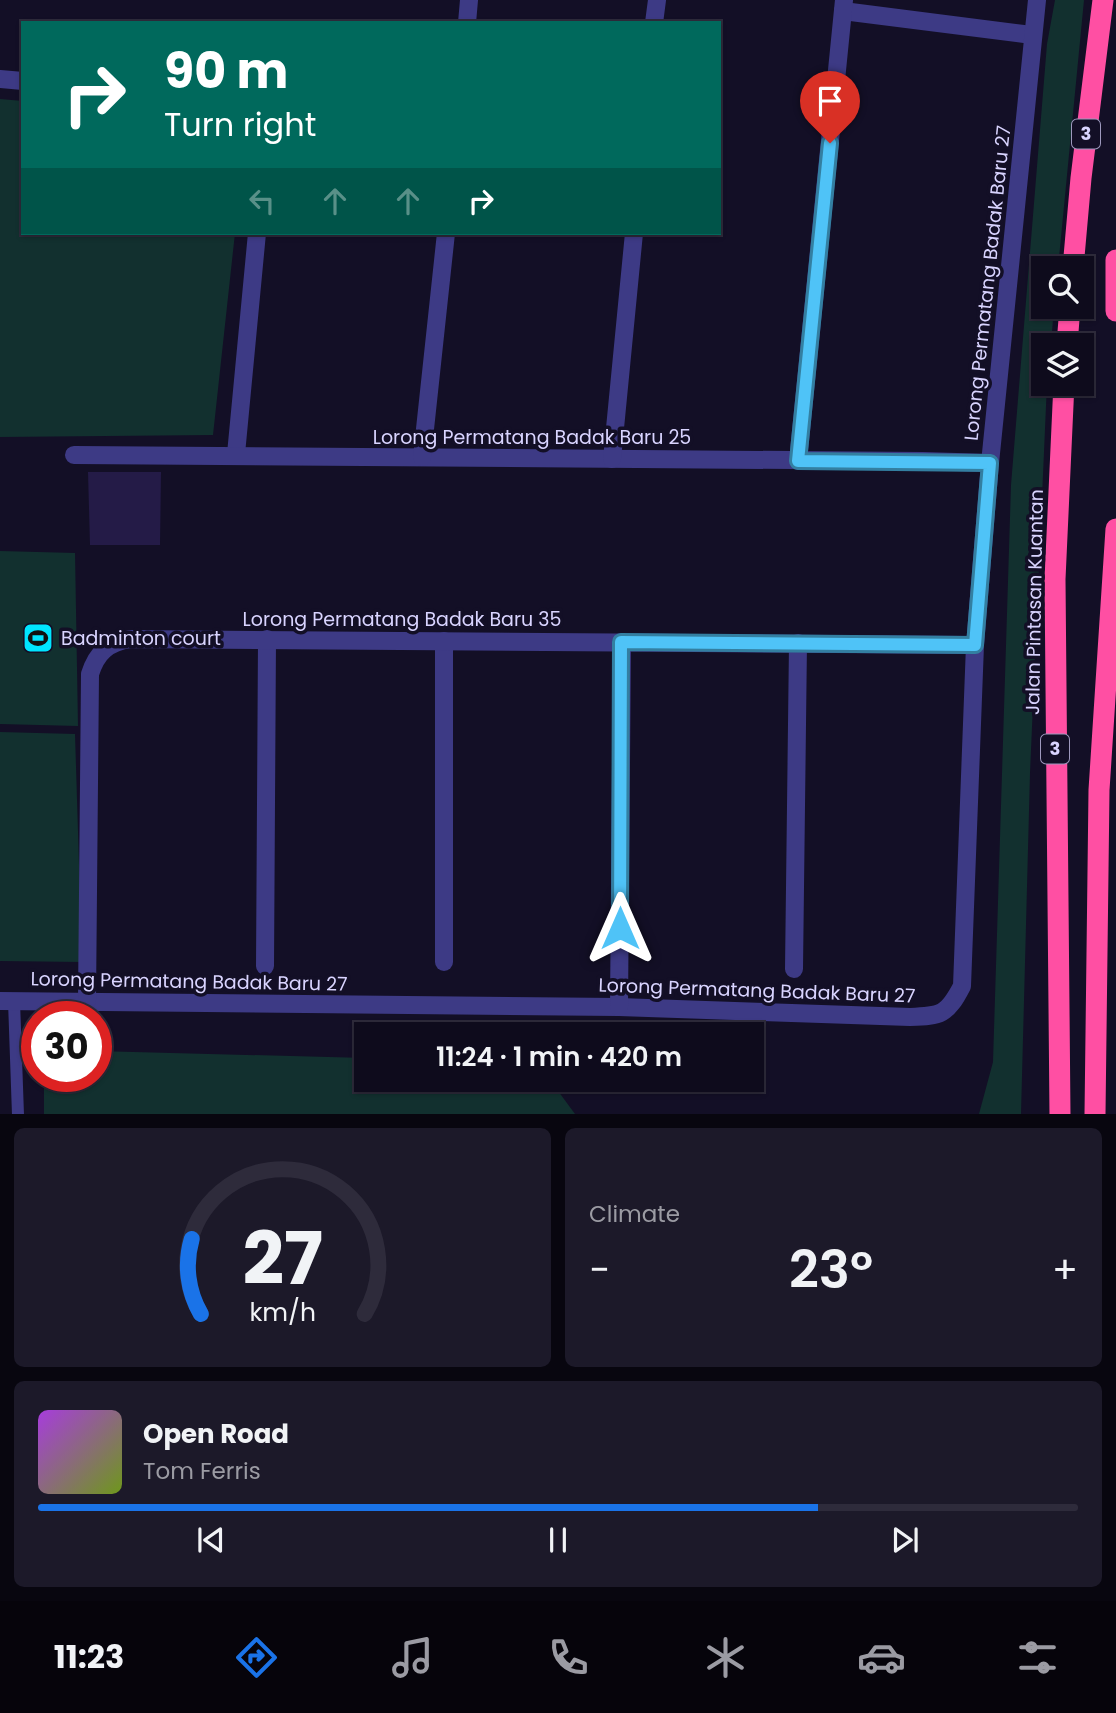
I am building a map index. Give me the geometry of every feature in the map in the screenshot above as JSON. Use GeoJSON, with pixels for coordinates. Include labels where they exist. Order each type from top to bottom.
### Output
{"type":"FeatureCollection","features":[{"type":"Feature","properties":{"kind":"highway","name":"3"},"geometry":{"type":"LineString","coordinates":[[1074,256],[1103,0]]}},
{"type":"Feature","properties":{"kind":"highway"},"geometry":{"type":"LineString","coordinates":[[1116,260],[1116,311]]}},
{"type":"Feature","properties":{"kind":"highway","name":"Jalan Pintasan Kuantan"},"geometry":{"type":"LineString","coordinates":[[1060,1114],[1055,579],[1063,396]]}},
{"type":"Feature","properties":{"kind":"highway"},"geometry":{"type":"LineString","coordinates":[[1095,1114],[1099,790],[1116,529]]}},
{"type":"Feature","properties":{"kind":"street"},"geometry":{"type":"LineString","coordinates":[[467,21],[469,0]]}},
{"type":"Feature","properties":{"kind":"street"},"geometry":{"type":"LineString","coordinates":[[654,21],[657,0]]}},
{"type":"Feature","properties":{"kind":"street","name":"Lorong Permatang Badak Baru 27"},"geometry":{"type":"LineString","coordinates":[[112,1001],[620,1007],[919,1017],[938,1016],[952,1005],[962,986],[975,645],[990,463],[1037,0]]}},
{"type":"Feature","properties":{"kind":"street"},"geometry":{"type":"LineString","coordinates":[[798,461],[844,5],[1032,35]]}},
{"type":"Feature","properties":{"kind":"street"},"geometry":{"type":"LineString","coordinates":[[0,79],[21,81]]}},
{"type":"Feature","properties":{"kind":"street"},"geometry":{"type":"LineString","coordinates":[[236,454],[257,235]]}},
{"type":"Feature","properties":{"kind":"street"},"geometry":{"type":"LineString","coordinates":[[422,457],[446,235]]}},
{"type":"Feature","properties":{"kind":"street"},"geometry":{"type":"LineString","coordinates":[[612,459],[634,235]]}},
{"type":"Feature","properties":{"kind":"street","name":"Lorong Permatang Badak Baru 25"},"geometry":{"type":"LineString","coordinates":[[74,454],[990,463]]}},
{"type":"Feature","properties":{"kind":"street","name":"Lorong Permatang Badak Baru 35"},"geometry":{"type":"LineString","coordinates":[[87,1001],[90,674],[94,660],[102,649],[116,642],[130,639],[267,639],[975,645]]}},
{"type":"Feature","properties":{"kind":"street"},"geometry":{"type":"LineString","coordinates":[[265,966],[267,639]]}},
{"type":"Feature","properties":{"kind":"street"},"geometry":{"type":"LineString","coordinates":[[444,641],[444,962]]}},
{"type":"Feature","properties":{"kind":"street"},"geometry":{"type":"LineString","coordinates":[[620,1007],[621,642]]}},
{"type":"Feature","properties":{"kind":"street"},"geometry":{"type":"LineString","coordinates":[[794,969],[798,643]]}},
{"type":"Feature","properties":{"kind":"lane"},"geometry":{"type":"LineString","coordinates":[[7,1001],[18,1114]]}},
{"type":"Feature","properties":{"kind":"green space"},"geometry":{"type":"Polygon","coordinates":[[[1055,0],[1084,0],[1059,256],[1031,256],[1031,319],[1053,319],[1052,333],[1031,333],[1031,396],[1046,396],[1030,773],[1021,1114],[979,1114],[993,1062],[1011,485],[1047,44],[1055,0]]]}},
{"type":"Feature","properties":{"kind":"green space"},"geometry":{"type":"Polygon","coordinates":[[[0,99],[21,101],[21,235],[235,235],[213,435],[0,437],[0,99]]]}},
{"type":"Feature","properties":{"kind":"green space","name":"Badminton court"},"geometry":{"type":"Polygon","coordinates":[[[0,551],[75,553],[78,726],[0,724],[0,551]]]}},
{"type":"Feature","properties":{"kind":"green space"},"geometry":{"type":"Polygon","coordinates":[[[0,732],[75,734],[82,962],[0,961],[0,732]]]}},
{"type":"Feature","properties":{"kind":"green space"},"geometry":{"type":"Polygon","coordinates":[[[112,1051],[354,1058],[354,1092],[559,1092],[575,1114],[44,1114],[44,1092],[112,1092],[112,1051]]]}},
{"type":"Feature","properties":{"kind":"building"},"geometry":{"type":"Polygon","coordinates":[[[88,472],[161,472],[160,545],[90,545],[88,472]]]}},
{"type":"Feature","properties":{"kind":"place","name":"Badminton court"},"geometry":{"type":"Point","coordinates":[38,638]}},
{"type":"Feature","properties":{"kind":"route"},"geometry":{"type":"LineString","coordinates":[[620,928],[621,642],[975,645],[990,463],[798,461],[830,143]]}}]}
